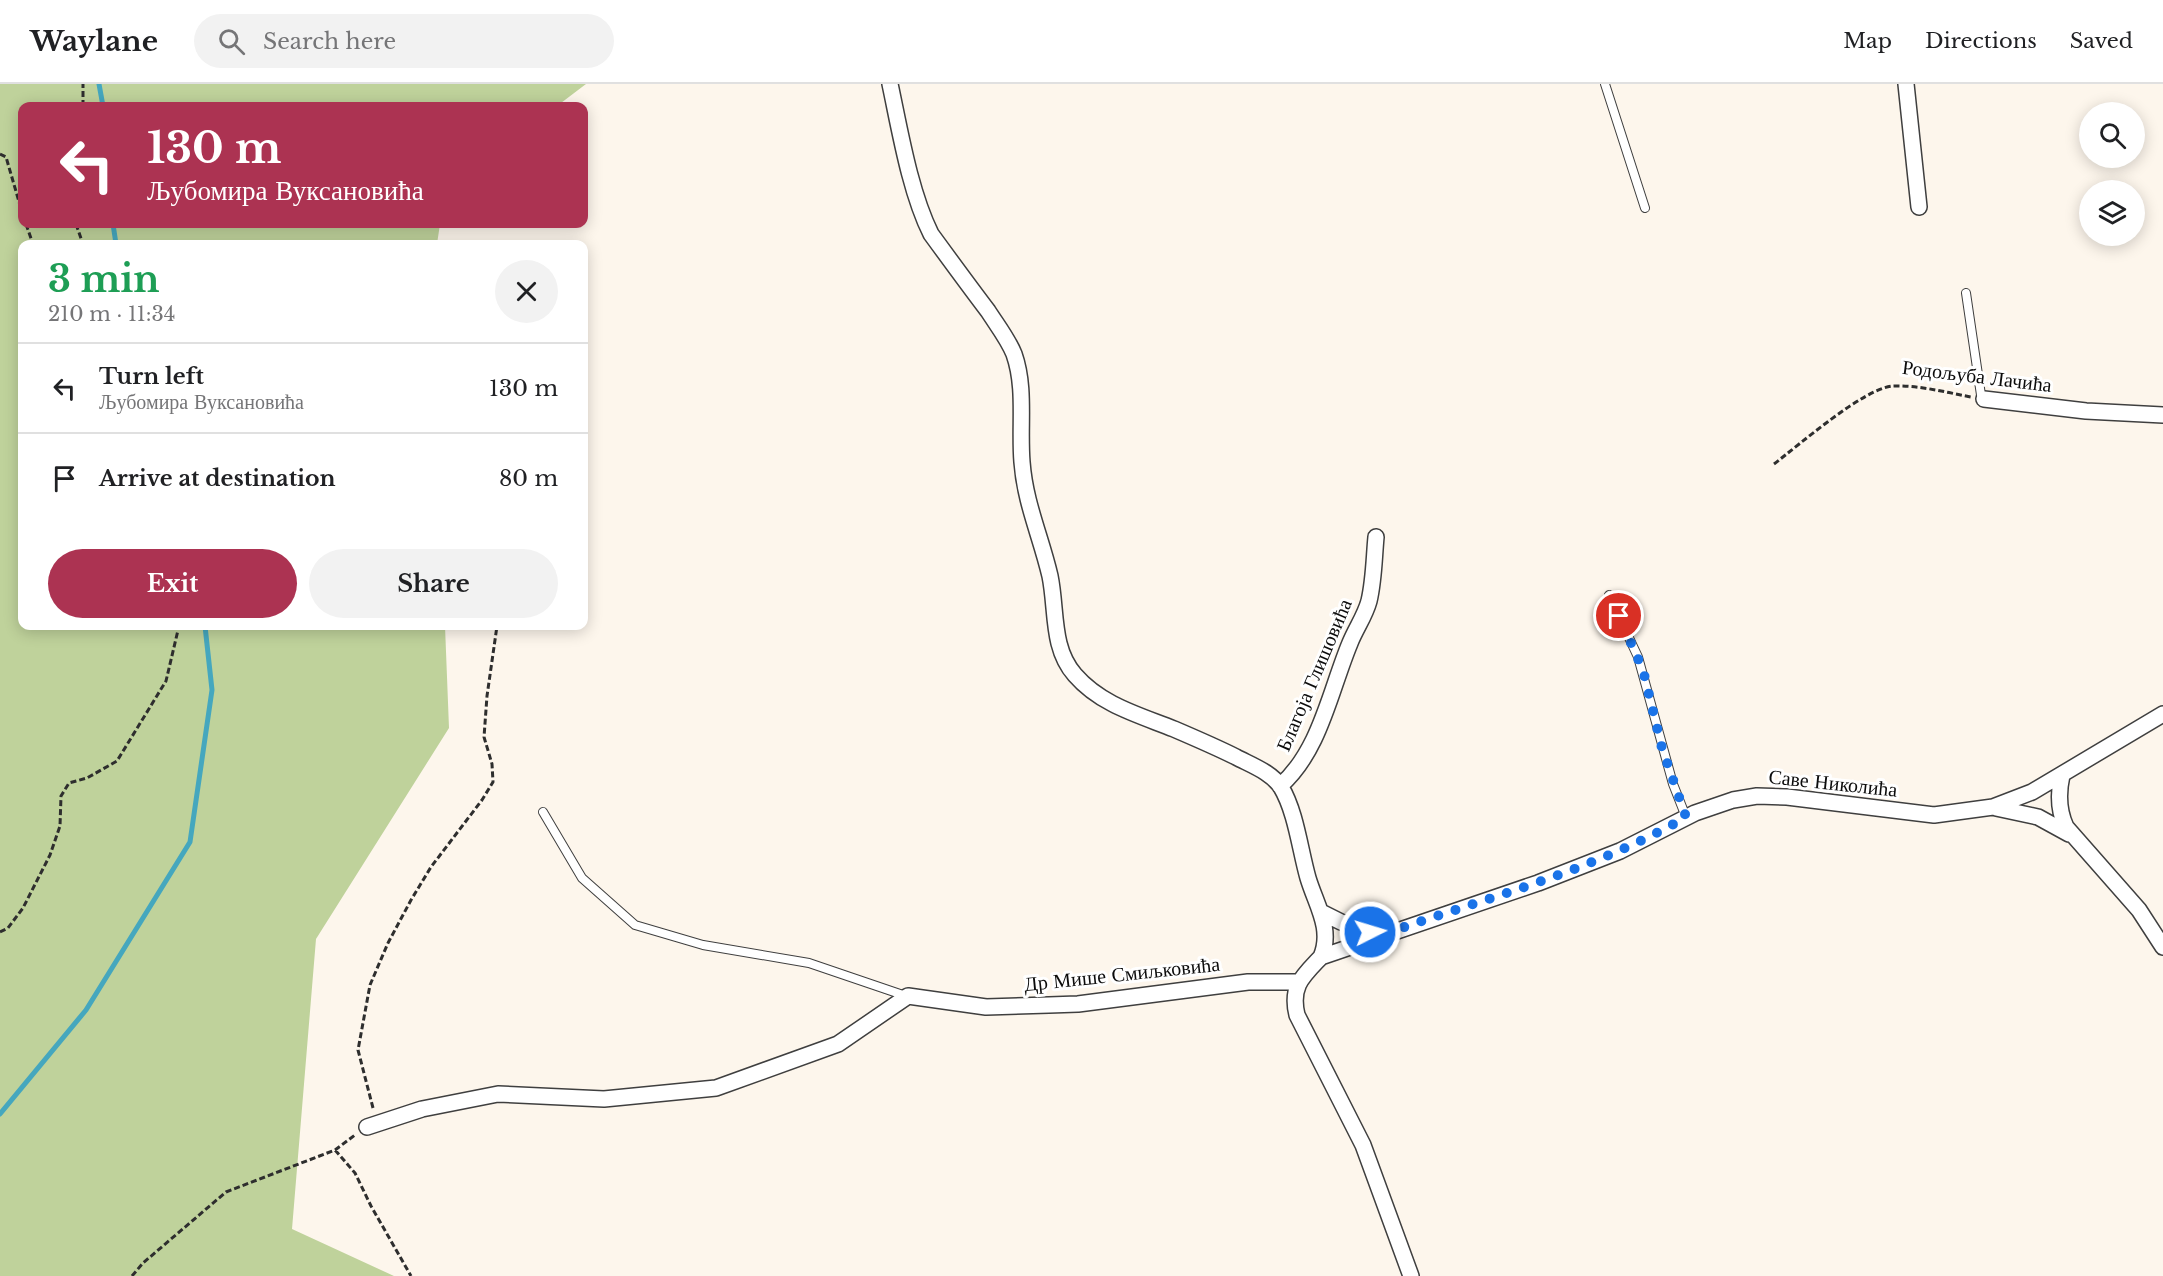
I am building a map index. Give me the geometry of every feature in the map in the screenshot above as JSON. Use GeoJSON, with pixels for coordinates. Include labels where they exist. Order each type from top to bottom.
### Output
{"type":"FeatureCollection","features":[{"type":"Feature","properties":{"kind":"street"},"geometry":{"type":"LineString","coordinates":[[890,84],[918,202],[926,224],[997,325],[1014,355],[1022,388],[1019,433],[1024,484],[1050,575],[1059,648],[1069,668],[1087,686],[1109,702],[1128,712],[1198,739],[1252,765],[1274,779],[1280,786],[1290,807],[1310,885],[1321,912],[1325,940],[1321,957]]}},
{"type":"Feature","properties":{"kind":"street"},"geometry":{"type":"LineString","coordinates":[[1906,84],[1918,207]]}},
{"type":"Feature","properties":{"kind":"street","name":"Родољуба Лачића"},"geometry":{"type":"LineString","coordinates":[[1984,399],[2075,410],[2163,415]]}},
{"type":"Feature","properties":{"kind":"street","name":"Благоја Глишовића"},"geometry":{"type":"LineString","coordinates":[[1280,786],[1299,765],[1311,745],[1351,641],[1365,612],[1371,589],[1376,537]]}},
{"type":"Feature","properties":{"kind":"street","name":"Саве Николића"},"geometry":{"type":"LineString","coordinates":[[1298,982],[1321,957],[1582,867],[1630,846],[1686,817],[1733,800],[1770,796],[1934,815],[1994,807],[2021,798],[2163,714]]}},
{"type":"Feature","properties":{"kind":"street"},"geometry":{"type":"LineString","coordinates":[[2062,775],[2059,794],[2061,816],[2072,835],[2139,910],[2163,947]]}},
{"type":"Feature","properties":{"kind":"street"},"geometry":{"type":"LineString","coordinates":[[1994,807],[2038,817],[2072,835]]}},
{"type":"Feature","properties":{"kind":"street"},"geometry":{"type":"LineString","coordinates":[[1321,912],[1341,922],[1382,935]]}},
{"type":"Feature","properties":{"kind":"street","name":"Др Мише Смиљковића"},"geometry":{"type":"LineString","coordinates":[[908,996],[987,1007],[1078,1004],[1248,982],[1298,982]]}},
{"type":"Feature","properties":{"kind":"street"},"geometry":{"type":"LineString","coordinates":[[1298,982],[1294,994],[1297,1015],[1363,1145],[1411,1276]]}},
{"type":"Feature","properties":{"kind":"street"},"geometry":{"type":"LineString","coordinates":[[367,1127],[422,1109],[498,1094],[604,1100],[716,1088],[838,1044],[908,996]]}},
{"type":"Feature","properties":{"kind":"lane"},"geometry":{"type":"LineString","coordinates":[[1605,84],[1645,208]]}},
{"type":"Feature","properties":{"kind":"lane"},"geometry":{"type":"LineString","coordinates":[[1966,294],[1981,395],[1984,399]]}},
{"type":"Feature","properties":{"kind":"lane"},"geometry":{"type":"LineString","coordinates":[[1609,595],[1638,657],[1673,784],[1686,817]]}},
{"type":"Feature","properties":{"kind":"lane"},"geometry":{"type":"LineString","coordinates":[[543,812],[582,878],[635,925],[704,945],[809,963],[908,996]]}},
{"type":"Feature","properties":{"kind":"path"},"geometry":{"type":"LineString","coordinates":[[83,84],[83,102]]}},
{"type":"Feature","properties":{"kind":"path"},"geometry":{"type":"LineString","coordinates":[[0,154],[6,158],[18,198]]}},
{"type":"Feature","properties":{"kind":"path","name":"Родољуба Лачића"},"geometry":{"type":"LineString","coordinates":[[1774,464],[1863,396],[1890,386],[1916,387],[1984,399]]}},
{"type":"Feature","properties":{"kind":"path"},"geometry":{"type":"LineString","coordinates":[[0,932],[8,928],[23,908],[50,855],[60,826],[61,796],[69,783],[87,778],[117,762],[166,681],[178,630]]}},
{"type":"Feature","properties":{"kind":"path"},"geometry":{"type":"LineString","coordinates":[[132,1276],[143,1263],[226,1192],[335,1150],[367,1127],[374,1107],[358,1050],[370,986],[388,943],[431,867],[493,782],[492,764],[483,737],[496,630]]}},
{"type":"Feature","properties":{"kind":"path"},"geometry":{"type":"LineString","coordinates":[[335,1150],[356,1173],[371,1206],[411,1276]]}},
{"type":"Feature","properties":{"kind":"green space"},"geometry":{"type":"Polygon","coordinates":[[[0,84],[586,84],[562,102],[18,102],[18,228],[439,228],[438,240],[18,240],[18,630],[445,630],[449,728],[316,939],[292,1229],[394,1276],[0,1276],[0,84]]]}},
{"type":"Feature","properties":{"kind":"waterway"},"geometry":{"type":"LineString","coordinates":[[99,84],[102,102]]}},
{"type":"Feature","properties":{"kind":"waterway"},"geometry":{"type":"LineString","coordinates":[[114,228],[115,240]]}},
{"type":"Feature","properties":{"kind":"waterway"},"geometry":{"type":"LineString","coordinates":[[0,1114],[86,1010],[190,842],[212,690],[205,630]]}},
{"type":"Feature","properties":{"kind":"route"},"geometry":{"type":"LineString","coordinates":[[1370,932],[1382,935],[1582,867],[1620,851],[1686,817],[1662,748],[1643,670],[1619,616]]}}]}
